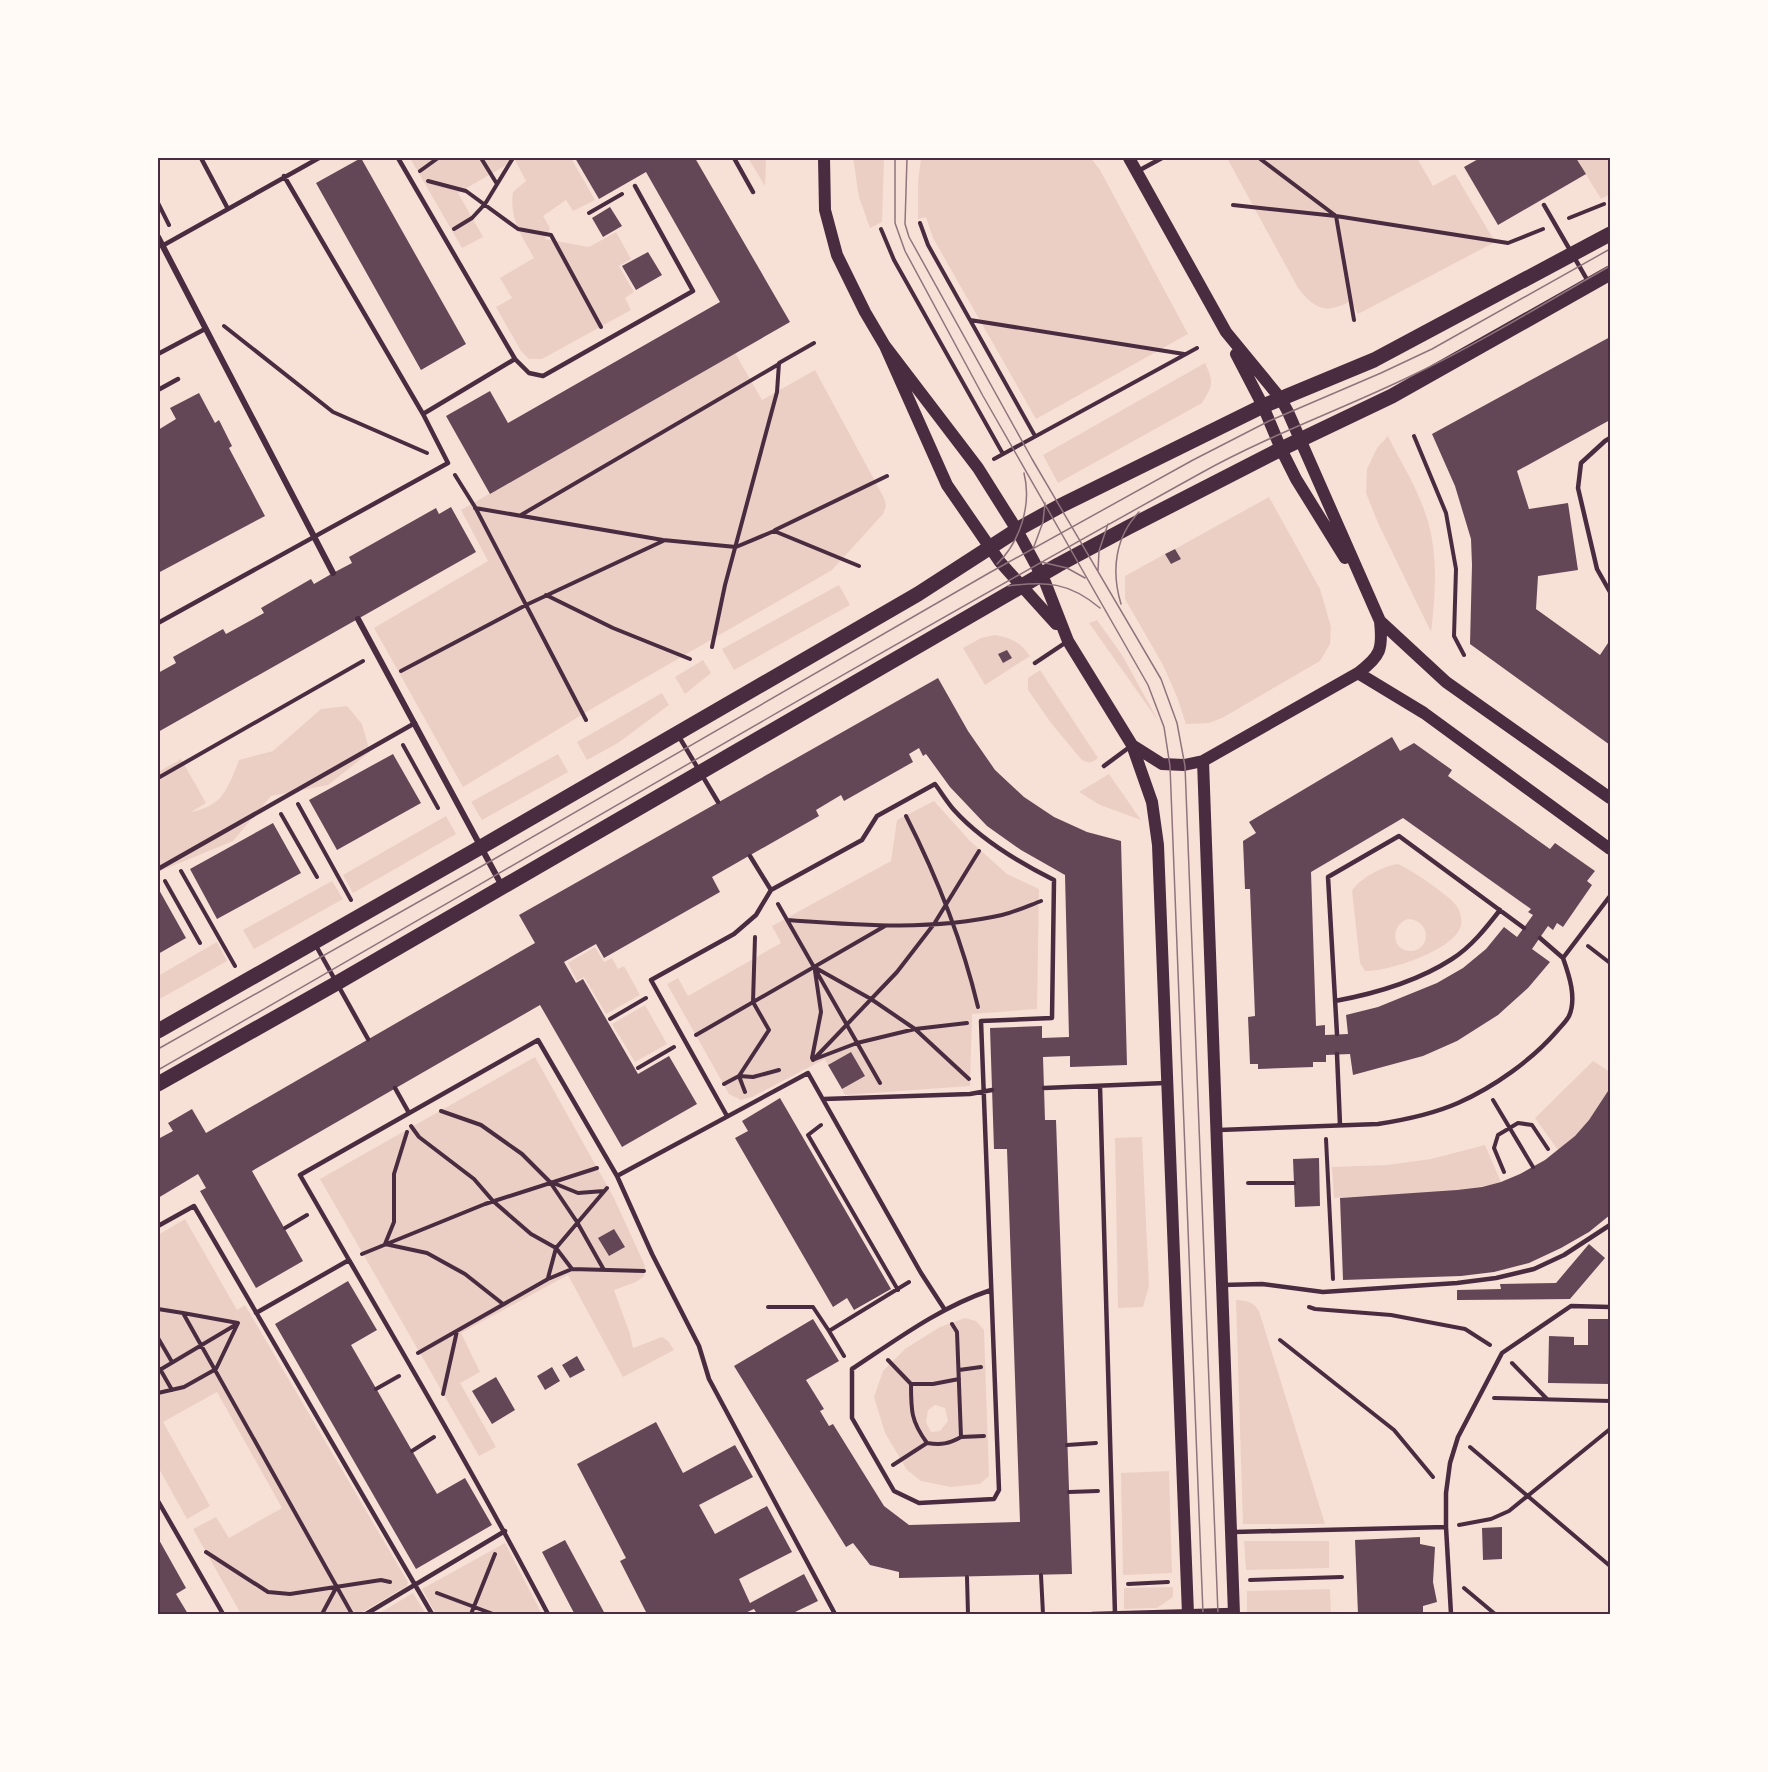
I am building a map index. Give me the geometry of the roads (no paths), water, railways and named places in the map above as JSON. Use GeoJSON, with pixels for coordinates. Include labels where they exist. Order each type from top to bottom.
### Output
{"type":"FeatureCollection","features":[{"type":"Feature","properties":{"kind":"main road"},"geometry":{"type":"LineString","coordinates":[[824,158],[825,210],[837,255],[865,312],[885,346],[947,485],[989,547],[1061,629]]}},
{"type":"Feature","properties":{"kind":"main road"},"geometry":{"type":"LineString","coordinates":[[1129,158],[1226,332],[1296,479],[1364,590],[1380,621],[1446,682],[1611,798]]}},
{"type":"Feature","properties":{"kind":"main road"},"geometry":{"type":"LineString","coordinates":[[158,1030],[481,847],[918,594],[989,547],[1060,506],[1263,406],[1374,360],[1611,234]]}},
{"type":"Feature","properties":{"kind":"main road"},"geometry":{"type":"LineString","coordinates":[[158,1084],[337,983],[1041,575],[1281,449],[1392,396],[1611,273]]}},
{"type":"Feature","properties":{"kind":"main road"},"geometry":{"type":"LineString","coordinates":[[1226,332],[1281,399],[1364,590]]}},
{"type":"Feature","properties":{"kind":"main road"},"geometry":{"type":"LineString","coordinates":[[885,346],[978,468],[1017,530],[1041,575],[1061,629],[1132,746],[1152,802],[1156,827],[1168,1083],[1187,1613]]}},
{"type":"Feature","properties":{"kind":"main road"},"geometry":{"type":"LineString","coordinates":[[1132,746],[1162,764],[1184,765],[1203,761],[1358,673],[1374,661],[1383,645],[1380,621]]}},
{"type":"Feature","properties":{"kind":"main road"},"geometry":{"type":"LineString","coordinates":[[1358,673],[1424,713],[1611,849]]}},
{"type":"Feature","properties":{"kind":"main road"},"geometry":{"type":"LineString","coordinates":[[1203,761],[1233,1612]]}},
{"type":"Feature","properties":{"kind":"street"},"geometry":{"type":"LineString","coordinates":[[158,237],[333,573]]}},
{"type":"Feature","properties":{"kind":"street"},"geometry":{"type":"LineString","coordinates":[[358,618],[502,886]]}},
{"type":"Feature","properties":{"kind":"lane"},"geometry":{"type":"LineString","coordinates":[[201,158],[228,208]]}},
{"type":"Feature","properties":{"kind":"lane"},"geometry":{"type":"LineString","coordinates":[[162,246],[319,158]]}},
{"type":"Feature","properties":{"kind":"lane"},"geometry":{"type":"LineString","coordinates":[[398,158],[515,359],[529,373],[543,376],[693,291],[635,186]]}},
{"type":"Feature","properties":{"kind":"lane"},"geometry":{"type":"LineString","coordinates":[[734,158],[753,192]]}},
{"type":"Feature","properties":{"kind":"lane"},"geometry":{"type":"LineString","coordinates":[[1137,172],[1162,158]]}},
{"type":"Feature","properties":{"kind":"lane"},"geometry":{"type":"LineString","coordinates":[[158,623],[448,463],[423,414],[284,176]]}},
{"type":"Feature","properties":{"kind":"lane"},"geometry":{"type":"LineString","coordinates":[[1544,205],[1590,285]]}},
{"type":"Feature","properties":{"kind":"lane"},"geometry":{"type":"LineString","coordinates":[[158,354],[205,328]]}},
{"type":"Feature","properties":{"kind":"lane"},"geometry":{"type":"LineString","coordinates":[[423,414],[515,359]]}},
{"type":"Feature","properties":{"kind":"lane"},"geometry":{"type":"LineString","coordinates":[[158,390],[178,379]]}},
{"type":"Feature","properties":{"kind":"lane"},"geometry":{"type":"LineString","coordinates":[[1611,438],[1581,463],[1578,488],[1597,569],[1611,592]]}},
{"type":"Feature","properties":{"kind":"lane"},"geometry":{"type":"LineString","coordinates":[[1035,663],[1068,641]]}},
{"type":"Feature","properties":{"kind":"lane"},"geometry":{"type":"LineString","coordinates":[[158,869],[415,723]]}},
{"type":"Feature","properties":{"kind":"lane"},"geometry":{"type":"LineString","coordinates":[[677,732],[718,802]]}},
{"type":"Feature","properties":{"kind":"lane"},"geometry":{"type":"LineString","coordinates":[[1104,766],[1132,746]]}},
{"type":"Feature","properties":{"kind":"lane"},"geometry":{"type":"LineString","coordinates":[[727,1116],[651,980],[734,933],[756,915],[771,891],[862,840],[877,816],[935,784],[954,810],[986,838],[1026,866],[1053,880],[1052,1018],[981,1021],[999,1490],[994,1499],[919,1503],[894,1491],[852,1418],[852,1369],[966,1298],[991,1290]]}},
{"type":"Feature","properties":{"kind":"lane"},"geometry":{"type":"LineString","coordinates":[[1337,1034],[1328,877],[1399,836],[1524,927]]}},
{"type":"Feature","properties":{"kind":"lane"},"geometry":{"type":"LineString","coordinates":[[750,856],[771,891]]}},
{"type":"Feature","properties":{"kind":"lane"},"geometry":{"type":"LineString","coordinates":[[1563,958],[1611,896]]}},
{"type":"Feature","properties":{"kind":"lane"},"geometry":{"type":"LineString","coordinates":[[1335,1001],[1370,995],[1452,959],[1480,934],[1500,910]]}},
{"type":"Feature","properties":{"kind":"lane"},"geometry":{"type":"LineString","coordinates":[[1216,1130],[1378,1124],[1403,1120],[1458,1103],[1486,1087],[1542,1049],[1568,1018],[1572,1006],[1571,990],[1563,958],[1540,938]]}},
{"type":"Feature","properties":{"kind":"lane"},"geometry":{"type":"LineString","coordinates":[[314,942],[368,1039]]}},
{"type":"Feature","properties":{"kind":"lane"},"geometry":{"type":"LineString","coordinates":[[548,1614],[439,1413],[300,1175],[538,1040],[617,1176],[662,1274],[699,1346],[709,1379],[836,1614]]}},
{"type":"Feature","properties":{"kind":"lane"},"geometry":{"type":"LineString","coordinates":[[1338,1054],[1340,1125]]}},
{"type":"Feature","properties":{"kind":"lane"},"geometry":{"type":"LineString","coordinates":[[617,1176],[808,1073],[921,1273],[945,1310]]}},
{"type":"Feature","properties":{"kind":"lane"},"geometry":{"type":"LineString","coordinates":[[1044,1088],[1168,1083]]}},
{"type":"Feature","properties":{"kind":"lane"},"geometry":{"type":"LineString","coordinates":[[1100,1086],[1114,1614]]}},
{"type":"Feature","properties":{"kind":"lane"},"geometry":{"type":"LineString","coordinates":[[395,1088],[409,1113]]}},
{"type":"Feature","properties":{"kind":"lane"},"geometry":{"type":"LineString","coordinates":[[824,1099],[992,1090]]}},
{"type":"Feature","properties":{"kind":"lane"},"geometry":{"type":"LineString","coordinates":[[158,1226],[194,1206],[432,1614]]}},
{"type":"Feature","properties":{"kind":"lane"},"geometry":{"type":"LineString","coordinates":[[1222,1285],[1262,1284],[1323,1292],[1457,1283],[1534,1269],[1564,1255],[1611,1225]]}},
{"type":"Feature","properties":{"kind":"lane"},"geometry":{"type":"LineString","coordinates":[[256,1313],[349,1260]]}},
{"type":"Feature","properties":{"kind":"lane"},"geometry":{"type":"LineString","coordinates":[[1451,1614],[1446,1493],[1450,1463],[1458,1437],[1478,1397],[1502,1353],[1571,1306],[1611,1306]]}},
{"type":"Feature","properties":{"kind":"lane"},"geometry":{"type":"LineString","coordinates":[[158,1501],[223,1614]]}},
{"type":"Feature","properties":{"kind":"lane"},"geometry":{"type":"LineString","coordinates":[[1231,1532],[1446,1527]]}},
{"type":"Feature","properties":{"kind":"lane"},"geometry":{"type":"LineString","coordinates":[[366,1614],[505,1531]]}},
{"type":"Feature","properties":{"kind":"lane"},"geometry":{"type":"LineString","coordinates":[[1092,1614],[1233,1612]]}},
{"type":"Feature","properties":{"kind":"tram line"},"geometry":{"type":"LineString","coordinates":[[895,158],[895,223],[905,251],[983,396],[1148,685],[1164,727],[1170,766],[1203,1614]]}},
{"type":"Feature","properties":{"kind":"tram line"},"geometry":{"type":"LineString","coordinates":[[907,158],[905,224],[909,237],[1032,459],[1161,679],[1177,723],[1185,766],[1218,1614]]}},
{"type":"Feature","properties":{"kind":"tram line"},"geometry":{"type":"LineString","coordinates":[[158,1049],[489,862],[989,573],[1193,460],[1269,421],[1432,349],[1610,249]]}},
{"type":"Feature","properties":{"kind":"tram line"},"geometry":{"type":"LineString","coordinates":[[158,1070],[809,695],[1201,473],[1253,446],[1438,362],[1610,266]]}},
{"type":"Feature","properties":{"kind":"tram line"},"geometry":{"type":"LineString","coordinates":[[997,564],[1012,545],[1022,522],[1026,498],[1024,473]]}},
{"type":"Feature","properties":{"kind":"tram line"},"geometry":{"type":"LineString","coordinates":[[1033,549],[1043,522],[1045,503]]}},
{"type":"Feature","properties":{"kind":"tram line"},"geometry":{"type":"LineString","coordinates":[[1121,604],[1116,579],[1117,555],[1125,532],[1139,512]]}},
{"type":"Feature","properties":{"kind":"tram line"},"geometry":{"type":"LineString","coordinates":[[1098,571],[1099,551],[1108,524]]}},
{"type":"Feature","properties":{"kind":"tram line"},"geometry":{"type":"LineString","coordinates":[[1041,562],[1067,568],[1085,578]]}},
{"type":"Feature","properties":{"kind":"tram line"},"geometry":{"type":"LineString","coordinates":[[1008,586],[1057,585],[1078,593],[1100,608]]}}]}
